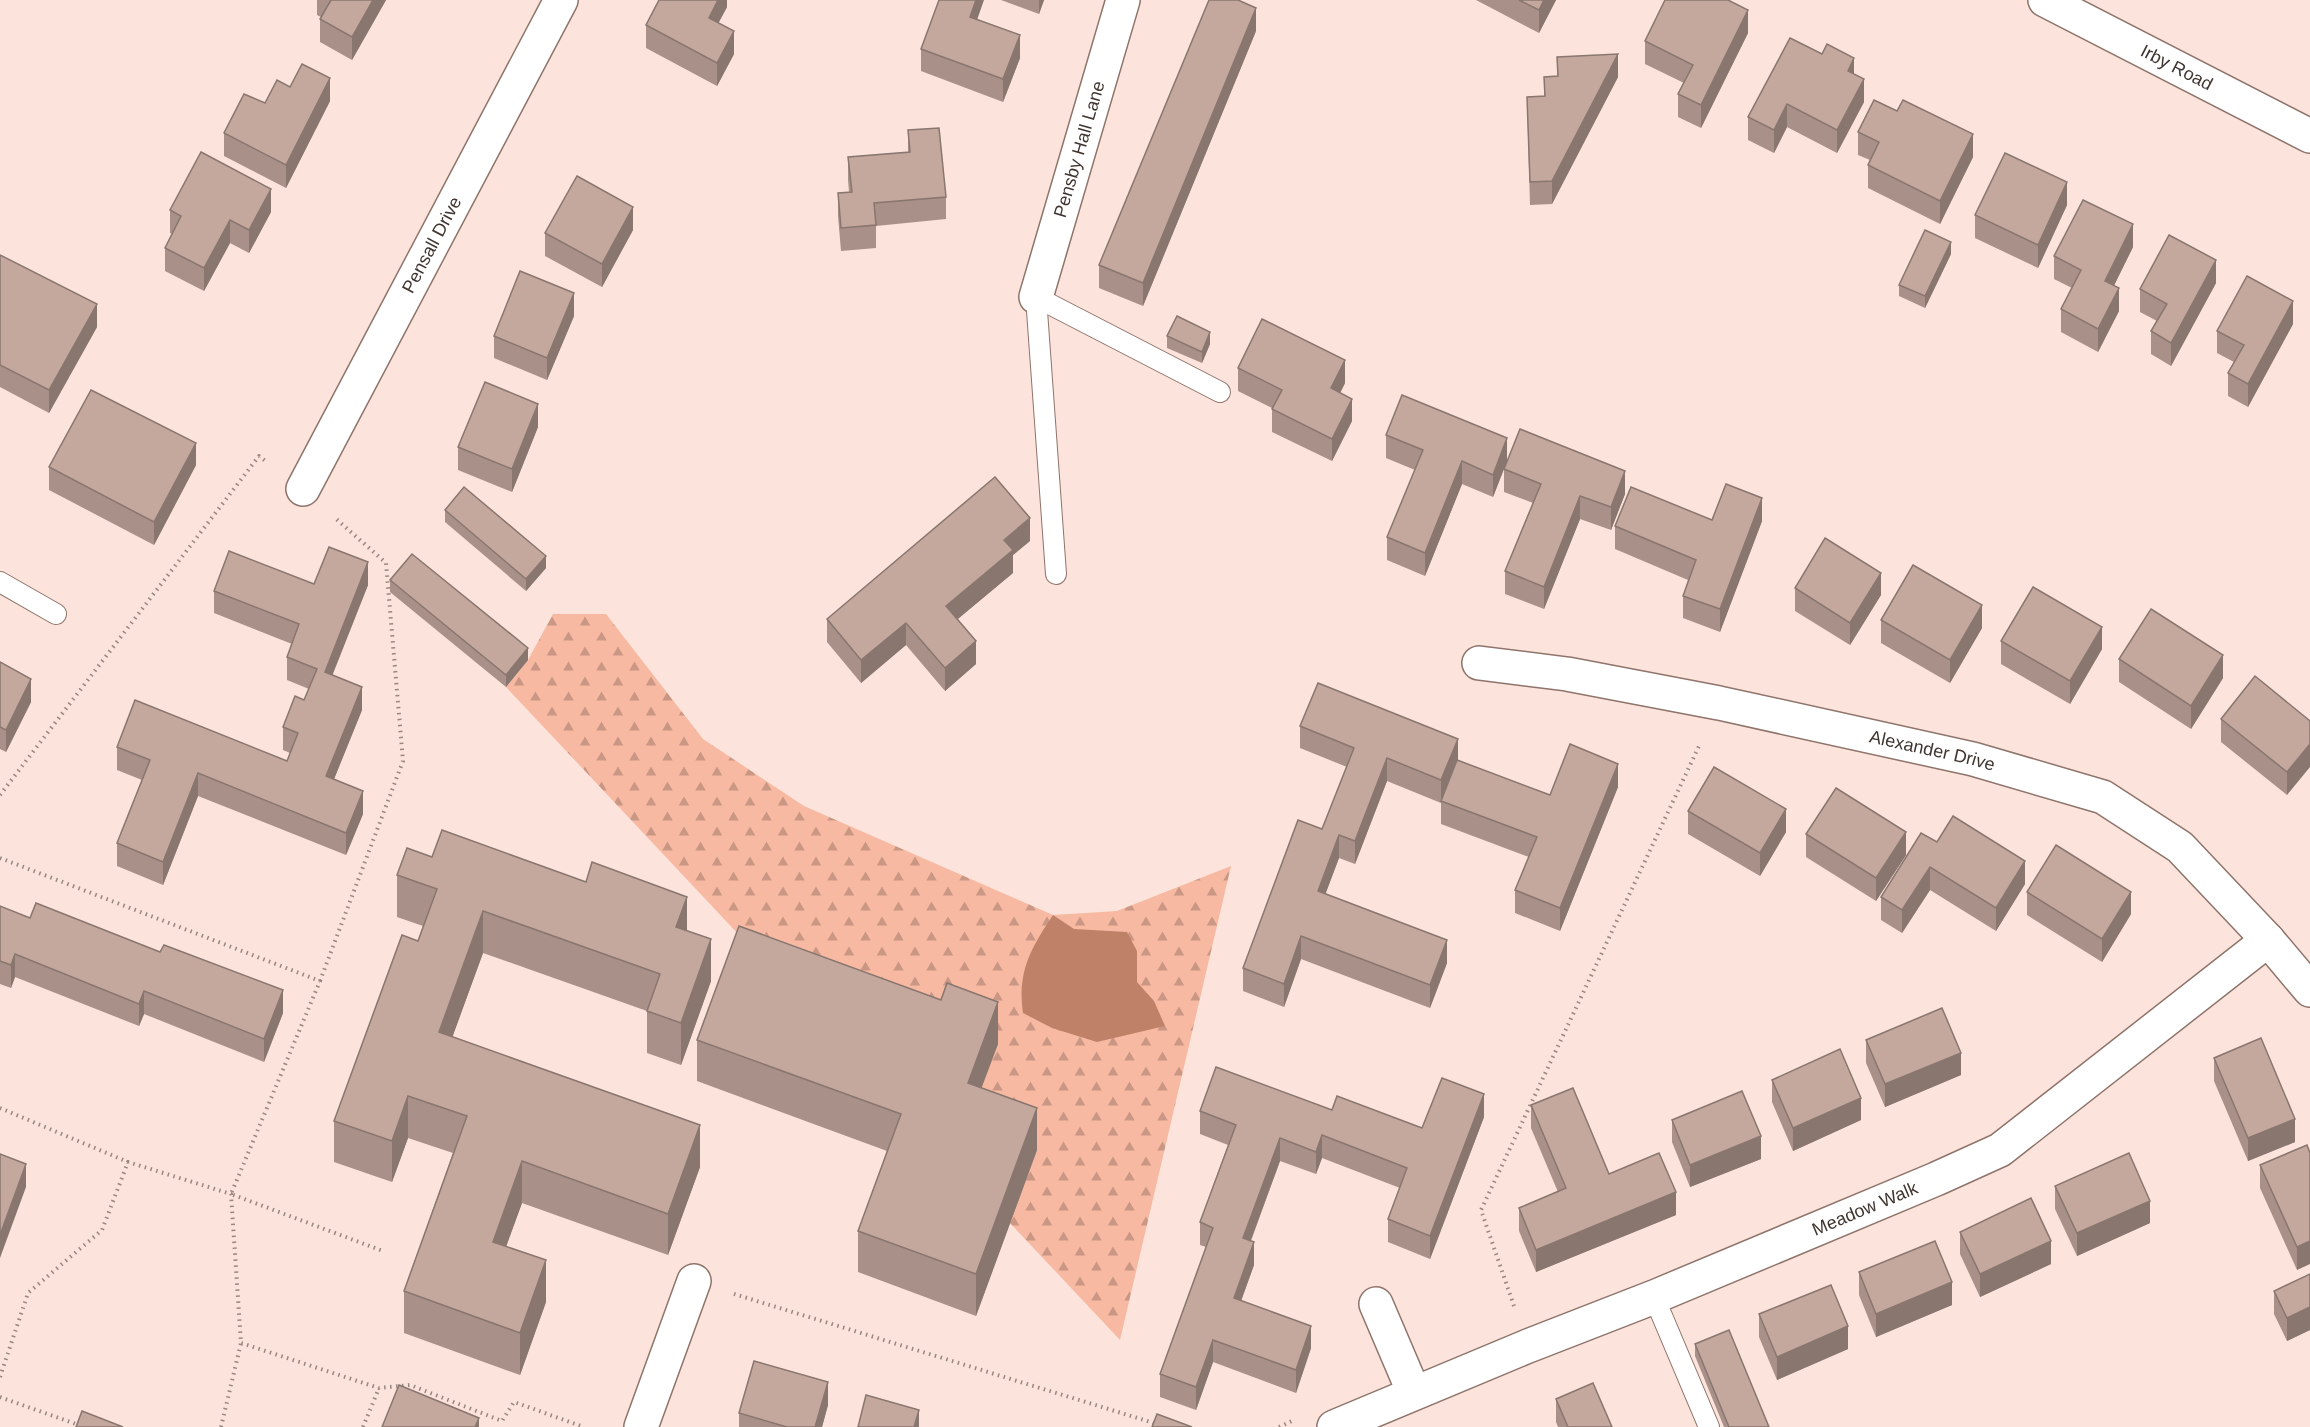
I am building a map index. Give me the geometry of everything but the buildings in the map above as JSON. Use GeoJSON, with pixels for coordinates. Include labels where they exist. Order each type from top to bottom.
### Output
{"type":"FeatureCollection","features":[{"type":"Feature","properties":{"kind":"street","name":"Pensall Drive"},"geometry":{"type":"LineString","coordinates":[[303,489],[561,0]]}},
{"type":"Feature","properties":{"kind":"street","name":"Pensby Hall Lane"},"geometry":{"type":"LineString","coordinates":[[1036,297],[1123,0]]}},
{"type":"Feature","properties":{"kind":"street","name":"Irby Road"},"geometry":{"type":"LineString","coordinates":[[2044,0],[2310,136]]}},
{"type":"Feature","properties":{"kind":"street","name":"Alexander Drive"},"geometry":{"type":"LineString","coordinates":[[1479,663],[1567,674],[1719,703],[1973,759],[2103,797],[2180,847],[2268,940],[2310,990]]}},
{"type":"Feature","properties":{"kind":"street","name":"Meadow Walk"},"geometry":{"type":"LineString","coordinates":[[1334,1427],[1528,1346],[1654,1297],[2000,1150],[2268,940]]}},
{"type":"Feature","properties":{"kind":"street"},"geometry":{"type":"LineString","coordinates":[[641,1427],[694,1281]]}},
{"type":"Feature","properties":{"kind":"street"},"geometry":{"type":"LineString","coordinates":[[1376,1304],[1414,1394]]}},
{"type":"Feature","properties":{"kind":"lane"},"geometry":{"type":"LineString","coordinates":[[1036,297],[1220,392]]}},
{"type":"Feature","properties":{"kind":"lane"},"geometry":{"type":"LineString","coordinates":[[1036,297],[1056,574]]}},
{"type":"Feature","properties":{"kind":"lane"},"geometry":{"type":"LineString","coordinates":[[0,582],[56,614]]}},
{"type":"Feature","properties":{"kind":"lane"},"geometry":{"type":"LineString","coordinates":[[1654,1297],[1709,1427]]}},
{"type":"Feature","properties":{"kind":"path"},"geometry":{"type":"LineString","coordinates":[[0,795],[259,456],[303,489],[386,563],[402,761],[320,981],[231,1194],[241,1343],[221,1427]]}},
{"type":"Feature","properties":{"kind":"path"},"geometry":{"type":"LineString","coordinates":[[1528,1346],[1480,1210],[1719,703]]}},
{"type":"Feature","properties":{"kind":"path"},"geometry":{"type":"LineString","coordinates":[[0,858],[320,981]]}},
{"type":"Feature","properties":{"kind":"path"},"geometry":{"type":"LineString","coordinates":[[0,1108],[128,1162],[231,1194],[383,1251]]}},
{"type":"Feature","properties":{"kind":"path"},"geometry":{"type":"LineString","coordinates":[[0,1377],[28,1293],[102,1230],[128,1162]]}},
{"type":"Feature","properties":{"kind":"path"},"geometry":{"type":"LineString","coordinates":[[694,1281],[1167,1427]]}},
{"type":"Feature","properties":{"kind":"path"},"geometry":{"type":"LineString","coordinates":[[241,1343],[379,1388],[410,1385],[502,1421],[514,1402],[584,1427]]}},
{"type":"Feature","properties":{"kind":"path"},"geometry":{"type":"LineString","coordinates":[[363,1427],[379,1388]]}},
{"type":"Feature","properties":{"kind":"path"},"geometry":{"type":"LineString","coordinates":[[0,1397],[84,1427]]}},
{"type":"Feature","properties":{"kind":"green space"},"geometry":{"type":"Polygon","coordinates":[[[553,614],[606,614],[703,739],[804,806],[1053,915],[1117,911],[1231,866],[1120,1340],[506,687],[528,660],[553,614]]]}},
{"type":"Feature","properties":{"kind":"shaded area"},"geometry":{"type":"Polygon","coordinates":[[[1053,915],[1074,929],[1127,932],[1137,951],[1137,982],[1154,1001],[1165,1026],[1097,1042],[1052,1028],[1023,1013],[1024,973],[1038,938],[1053,915]]]}}]}
